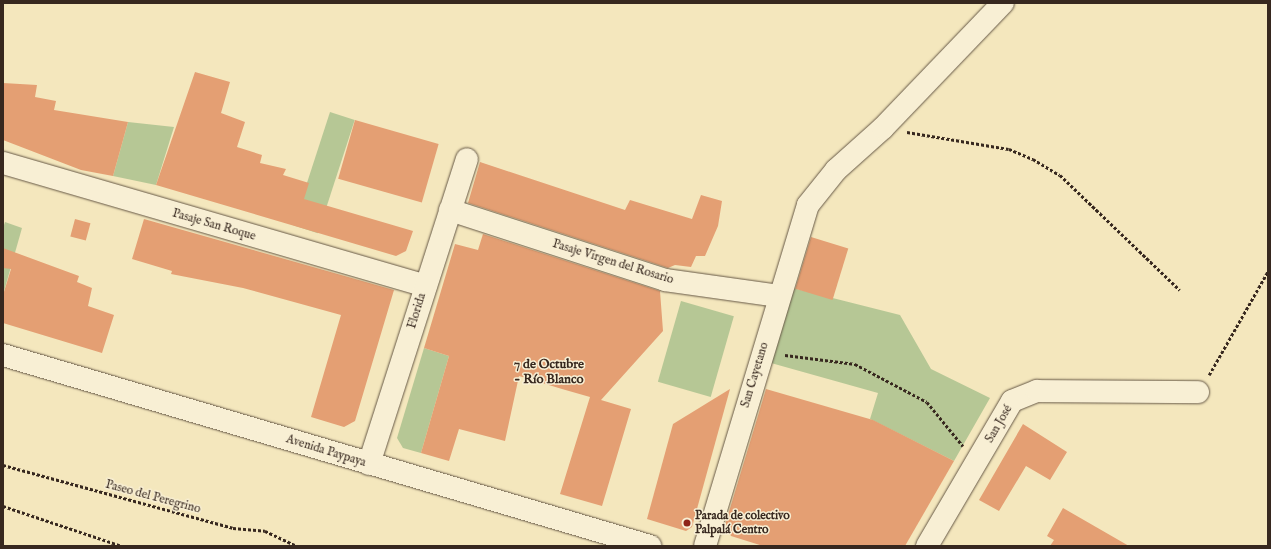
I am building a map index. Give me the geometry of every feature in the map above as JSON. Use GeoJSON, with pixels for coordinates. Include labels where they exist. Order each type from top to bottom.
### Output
{"type":"FeatureCollection","features":[{"type":"Feature","properties":{"kind":"street"},"geometry":{"type":"LineString","coordinates":[[883,128],[1003,3]]}},
{"type":"Feature","properties":{"kind":"street","name":"San Cayetano"},"geometry":{"type":"LineString","coordinates":[[705,546],[762,352],[808,205],[836,170],[883,128]]}},
{"type":"Feature","properties":{"kind":"street","name":"Florida"},"geometry":{"type":"LineString","coordinates":[[369,464],[467,159]]}},
{"type":"Feature","properties":{"kind":"street","name":"Pasaje San Roque"},"geometry":{"type":"LineString","coordinates":[[3,164],[425,286]]}},
{"type":"Feature","properties":{"kind":"street","name":"Pasaje Virgen del Rosario"},"geometry":{"type":"LineString","coordinates":[[450,210],[665,280],[779,296]]}},
{"type":"Feature","properties":{"kind":"street","name":"Avenida Paypaya"},"geometry":{"type":"LineString","coordinates":[[3,355],[650,546]]}},
{"type":"Feature","properties":{"kind":"street","name":"San José"},"geometry":{"type":"LineString","coordinates":[[927,546],[976,465],[1012,401],[1036,391],[1198,392]]}},
{"type":"Feature","properties":{"kind":"path"},"geometry":{"type":"LineString","coordinates":[[883,128],[1009,149],[1033,159],[1060,175],[1180,290]]}},
{"type":"Feature","properties":{"kind":"path"},"geometry":{"type":"LineString","coordinates":[[1198,392],[1268,271]]}},
{"type":"Feature","properties":{"kind":"path"},"geometry":{"type":"LineString","coordinates":[[762,352],[855,364],[927,402],[976,465]]}},
{"type":"Feature","properties":{"kind":"path","name":"Paseo del Peregrino"},"geometry":{"type":"LineString","coordinates":[[3,465],[233,528],[265,531],[297,546]]}},
{"type":"Feature","properties":{"kind":"path"},"geometry":{"type":"LineString","coordinates":[[3,506],[122,546]]}},
{"type":"Feature","properties":{"kind":"green space"},"geometry":{"type":"Polygon","coordinates":[[[330,112],[355,120],[318,233],[293,225],[330,112]]]}},
{"type":"Feature","properties":{"kind":"green space"},"geometry":{"type":"Polygon","coordinates":[[[128,122],[174,127],[156,185],[113,176],[128,122]]]}},
{"type":"Feature","properties":{"kind":"green space"},"geometry":{"type":"Polygon","coordinates":[[[5,222],[22,228],[3,295],[3,228],[5,222]]]}},
{"type":"Feature","properties":{"kind":"green space"},"geometry":{"type":"Polygon","coordinates":[[[793,288],[900,315],[931,369],[990,398],[954,461],[870,419],[878,393],[771,363],[793,288]]]}},
{"type":"Feature","properties":{"kind":"green space"},"geometry":{"type":"Polygon","coordinates":[[[681,301],[734,316],[711,397],[658,382],[681,301]]]}},
{"type":"Feature","properties":{"kind":"green space"},"geometry":{"type":"Polygon","coordinates":[[[424,348],[449,356],[421,453],[403,448],[397,438],[424,348]]]}},
{"type":"Feature","properties":{"kind":"building"},"geometry":{"type":"Polygon","coordinates":[[[195,72],[230,82],[221,113],[245,122],[237,147],[262,155],[260,163],[286,169],[283,175],[309,183],[304,199],[413,231],[406,251],[396,256],[156,185],[195,72]]]}},
{"type":"Feature","properties":{"kind":"building"},"geometry":{"type":"Polygon","coordinates":[[[3,83],[37,85],[35,97],[56,101],[54,110],[128,122],[113,176],[81,170],[3,140],[3,83]]]}},
{"type":"Feature","properties":{"kind":"building"},"geometry":{"type":"Polygon","coordinates":[[[355,120],[439,144],[422,203],[338,179],[355,120]]]}},
{"type":"Feature","properties":{"kind":"building"},"geometry":{"type":"Polygon","coordinates":[[[480,162],[625,210],[630,200],[692,219],[701,195],[722,201],[718,226],[705,256],[696,256],[691,267],[675,265],[668,268],[468,203],[480,162]]]}},
{"type":"Feature","properties":{"kind":"building"},"geometry":{"type":"Polygon","coordinates":[[[75,219],[90,223],[86,241],[70,236],[75,219]]]}},
{"type":"Feature","properties":{"kind":"building"},"geometry":{"type":"Polygon","coordinates":[[[144,219],[394,290],[355,421],[344,427],[311,417],[341,315],[243,288],[171,274],[172,271],[132,259],[144,219]]]}},
{"type":"Feature","properties":{"kind":"building"},"geometry":{"type":"Polygon","coordinates":[[[483,234],[660,291],[663,331],[601,400],[631,409],[602,506],[560,494],[590,397],[519,376],[505,441],[459,429],[449,461],[421,453],[449,356],[424,348],[455,244],[478,250],[483,234]]]}},
{"type":"Feature","properties":{"kind":"building"},"geometry":{"type":"Polygon","coordinates":[[[811,237],[848,248],[833,300],[795,289],[811,237]]]}},
{"type":"Feature","properties":{"kind":"building"},"geometry":{"type":"Polygon","coordinates":[[[3,248],[79,276],[77,282],[92,288],[88,306],[114,315],[102,353],[3,323],[3,295],[11,269],[3,268],[3,248]]]}},
{"type":"Feature","properties":{"kind":"building"},"geometry":{"type":"Polygon","coordinates":[[[730,389],[692,527],[686,531],[647,519],[673,424],[730,389]]]}},
{"type":"Feature","properties":{"kind":"building"},"geometry":{"type":"Polygon","coordinates":[[[766,389],[873,420],[954,461],[905,546],[763,546],[731,536],[725,525],[766,389]]]}},
{"type":"Feature","properties":{"kind":"building"},"geometry":{"type":"Polygon","coordinates":[[[1023,424],[1067,452],[1050,480],[1026,466],[999,511],[979,500],[1023,424]]]}},
{"type":"Feature","properties":{"kind":"building"},"geometry":{"type":"Polygon","coordinates":[[[1063,508],[1129,546],[1050,546],[1054,540],[1047,536],[1063,508]]]}},
{"type":"Feature","properties":{"kind":"place","name":"Parada de colectivo Palpalá Centro"},"geometry":{"type":"Point","coordinates":[687,523]}},
{"type":"Feature","properties":{"kind":"district","name":"7 de Octubre - Río Blanco"},"geometry":{"type":"Point","coordinates":[549,374]}}]}
